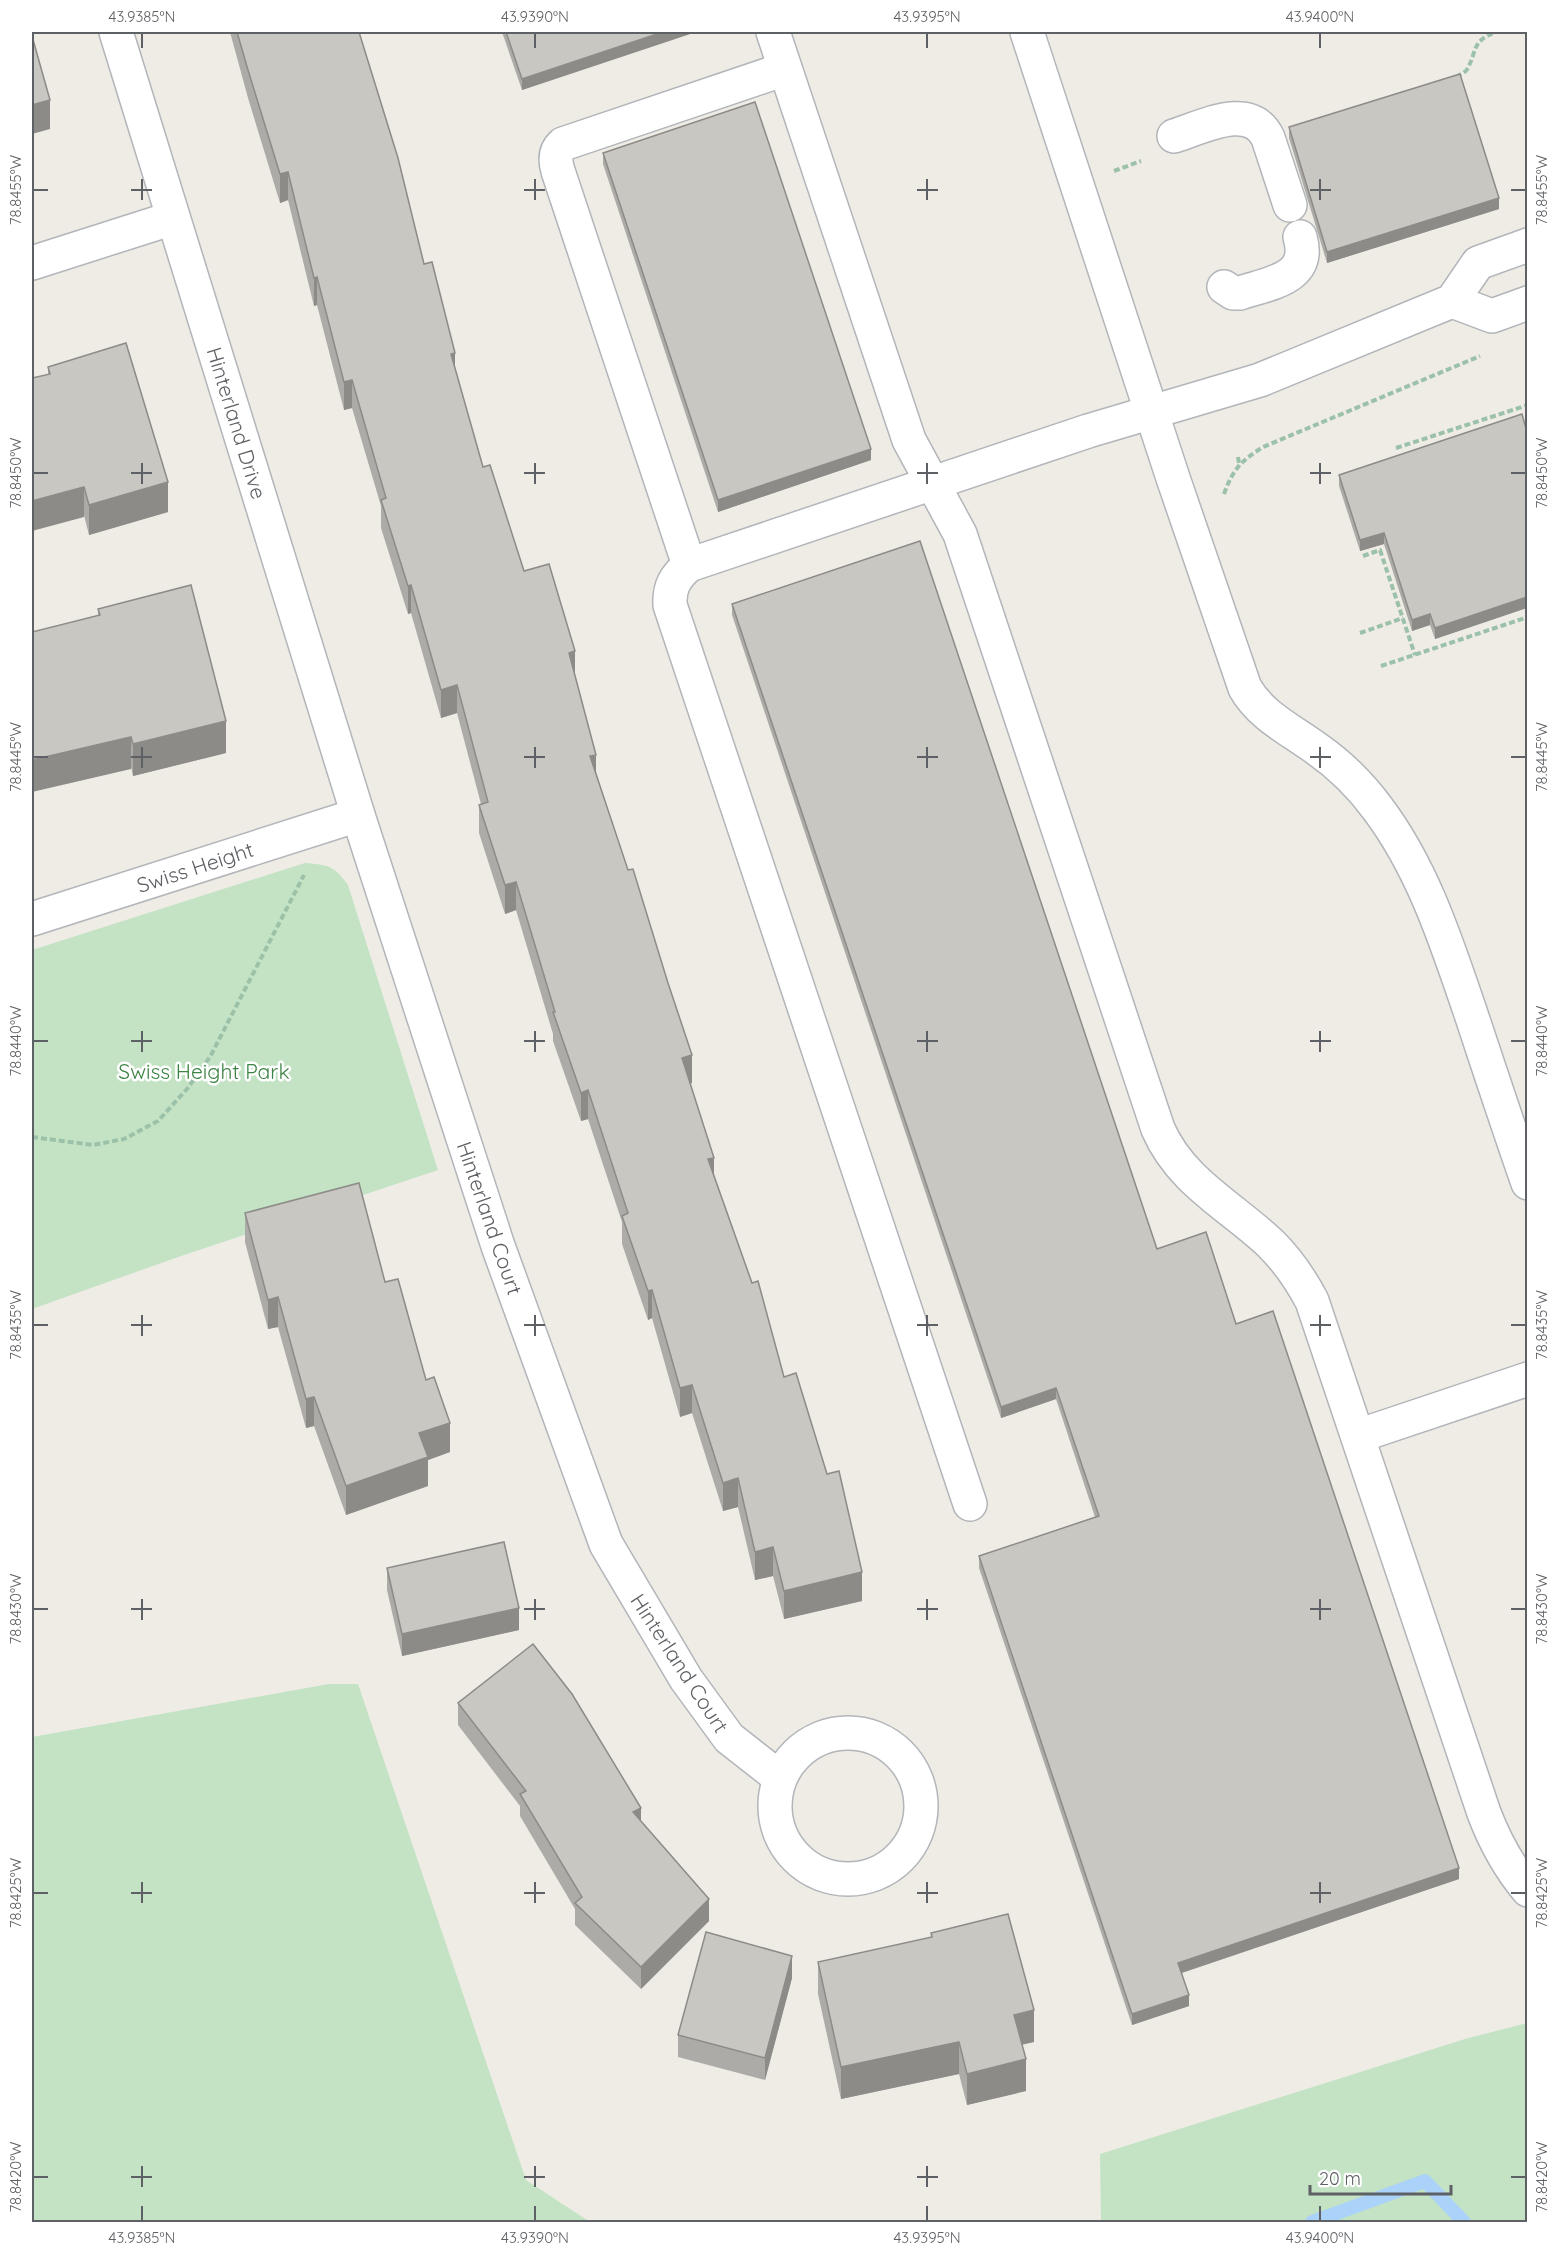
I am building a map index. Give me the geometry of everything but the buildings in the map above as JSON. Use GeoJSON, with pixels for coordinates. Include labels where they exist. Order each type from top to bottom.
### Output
{"type":"FeatureCollection","features":[{"type":"Feature","properties":{"kind":"street","name":"Hinterland Drive"},"geometry":{"type":"LineString","coordinates":[[116,32],[358,815]]}},
{"type":"Feature","properties":{"kind":"street"},"geometry":{"type":"LineString","coordinates":[[773,32],[909,440],[960,534],[1165,1143],[1204,1191],[1271,1245],[1302,1282],[1320,1320],[1484,1813],[1510,1870],[1527,1890]]}},
{"type":"Feature","properties":{"kind":"street"},"geometry":{"type":"LineString","coordinates":[[1028,32],[1151,413],[1245,688],[1251,698],[1273,719],[1333,761],[1359,786],[1401,841],[1444,935],[1519,1133],[1527,1184]]}},
{"type":"Feature","properties":{"kind":"street"},"geometry":{"type":"LineString","coordinates":[[688,565],[558,171],[556,155],[558,148],[563,144],[785,69]]}},
{"type":"Feature","properties":{"kind":"street"},"geometry":{"type":"LineString","coordinates":[[1174,136],[1232,119],[1243,118],[1253,121],[1264,130],[1268,138],[1290,206]]}},
{"type":"Feature","properties":{"kind":"street"},"geometry":{"type":"LineString","coordinates":[[32,263],[173,218]]}},
{"type":"Feature","properties":{"kind":"street"},"geometry":{"type":"LineString","coordinates":[[1224,287],[1233,293],[1240,293],[1287,277],[1295,271],[1300,262],[1302,251],[1300,237]]}},
{"type":"Feature","properties":{"kind":"street"},"geometry":{"type":"LineString","coordinates":[[970,1504],[670,605],[670,592],[674,581],[688,565],[1088,431],[1260,380],[1452,301],[1478,263],[1527,244]]}},
{"type":"Feature","properties":{"kind":"street"},"geometry":{"type":"LineString","coordinates":[[1452,301],[1492,316],[1527,303]]}},
{"type":"Feature","properties":{"kind":"street","name":"Swiss Height"},"geometry":{"type":"LineString","coordinates":[[32,919],[358,815]]}},
{"type":"Feature","properties":{"kind":"street","name":"Hinterland Court"},"geometry":{"type":"LineString","coordinates":[[358,815],[498,1246],[606,1544],[686,1680],[729,1738],[780,1778]]}},
{"type":"Feature","properties":{"kind":"street"},"geometry":{"type":"LineString","coordinates":[[1358,1436],[1527,1379]]}},
{"type":"Feature","properties":{"kind":"street"},"geometry":{"type":"LineString","coordinates":[[853,1732],[875,1737],[894,1749],[910,1766],[920,1790],[921,1815],[914,1840],[898,1861],[877,1875],[852,1881],[826,1877],[803,1866],[786,1847],[776,1823],[774,1800],[780,1778],[792,1758],[809,1743],[830,1734],[853,1732]]}},
{"type":"Feature","properties":{"kind":"path"},"geometry":{"type":"LineString","coordinates":[[1450,78],[1466,71],[1478,42],[1486,35],[1496,32]]}},
{"type":"Feature","properties":{"kind":"path"},"geometry":{"type":"LineString","coordinates":[[1223,504],[1228,484],[1239,463],[1263,447],[1482,355]]}},
{"type":"Feature","properties":{"kind":"path"},"geometry":{"type":"LineString","coordinates":[[1396,448],[1527,405]]}},
{"type":"Feature","properties":{"kind":"path"},"geometry":{"type":"LineString","coordinates":[[1238,457],[1239,463]]}},
{"type":"Feature","properties":{"kind":"path"},"geometry":{"type":"LineString","coordinates":[[1363,556],[1380,550],[1415,655]]}},
{"type":"Feature","properties":{"kind":"path"},"geometry":{"type":"LineString","coordinates":[[1381,666],[1527,617]]}},
{"type":"Feature","properties":{"kind":"path"},"geometry":{"type":"LineString","coordinates":[[1360,633],[1403,618]]}},
{"type":"Feature","properties":{"kind":"path"},"geometry":{"type":"LineString","coordinates":[[32,1137],[93,1145],[124,1139],[158,1121],[187,1089],[210,1057],[304,874]]}},
{"type":"Feature","properties":{"kind":"green space","name":"Swiss Height Park"},"geometry":{"type":"Polygon","coordinates":[[[305,863],[330,867],[339,873],[348,885],[438,1170],[181,1256],[32,1309],[32,950],[305,863]]]}},
{"type":"Feature","properties":{"kind":"green space"},"geometry":{"type":"Polygon","coordinates":[[[329,1684],[358,1684],[526,2180],[590,2222],[32,2222],[32,1737],[329,1684]]]}},
{"type":"Feature","properties":{"kind":"green space"},"geometry":{"type":"Polygon","coordinates":[[[1527,2023],[1527,2222],[1101,2222],[1100,2154],[1465,2039],[1527,2023]]]}},
{"type":"Feature","properties":{"kind":"waterway"},"geometry":{"type":"LineString","coordinates":[[1312,2222],[1425,2181],[1464,2222]]}}]}
